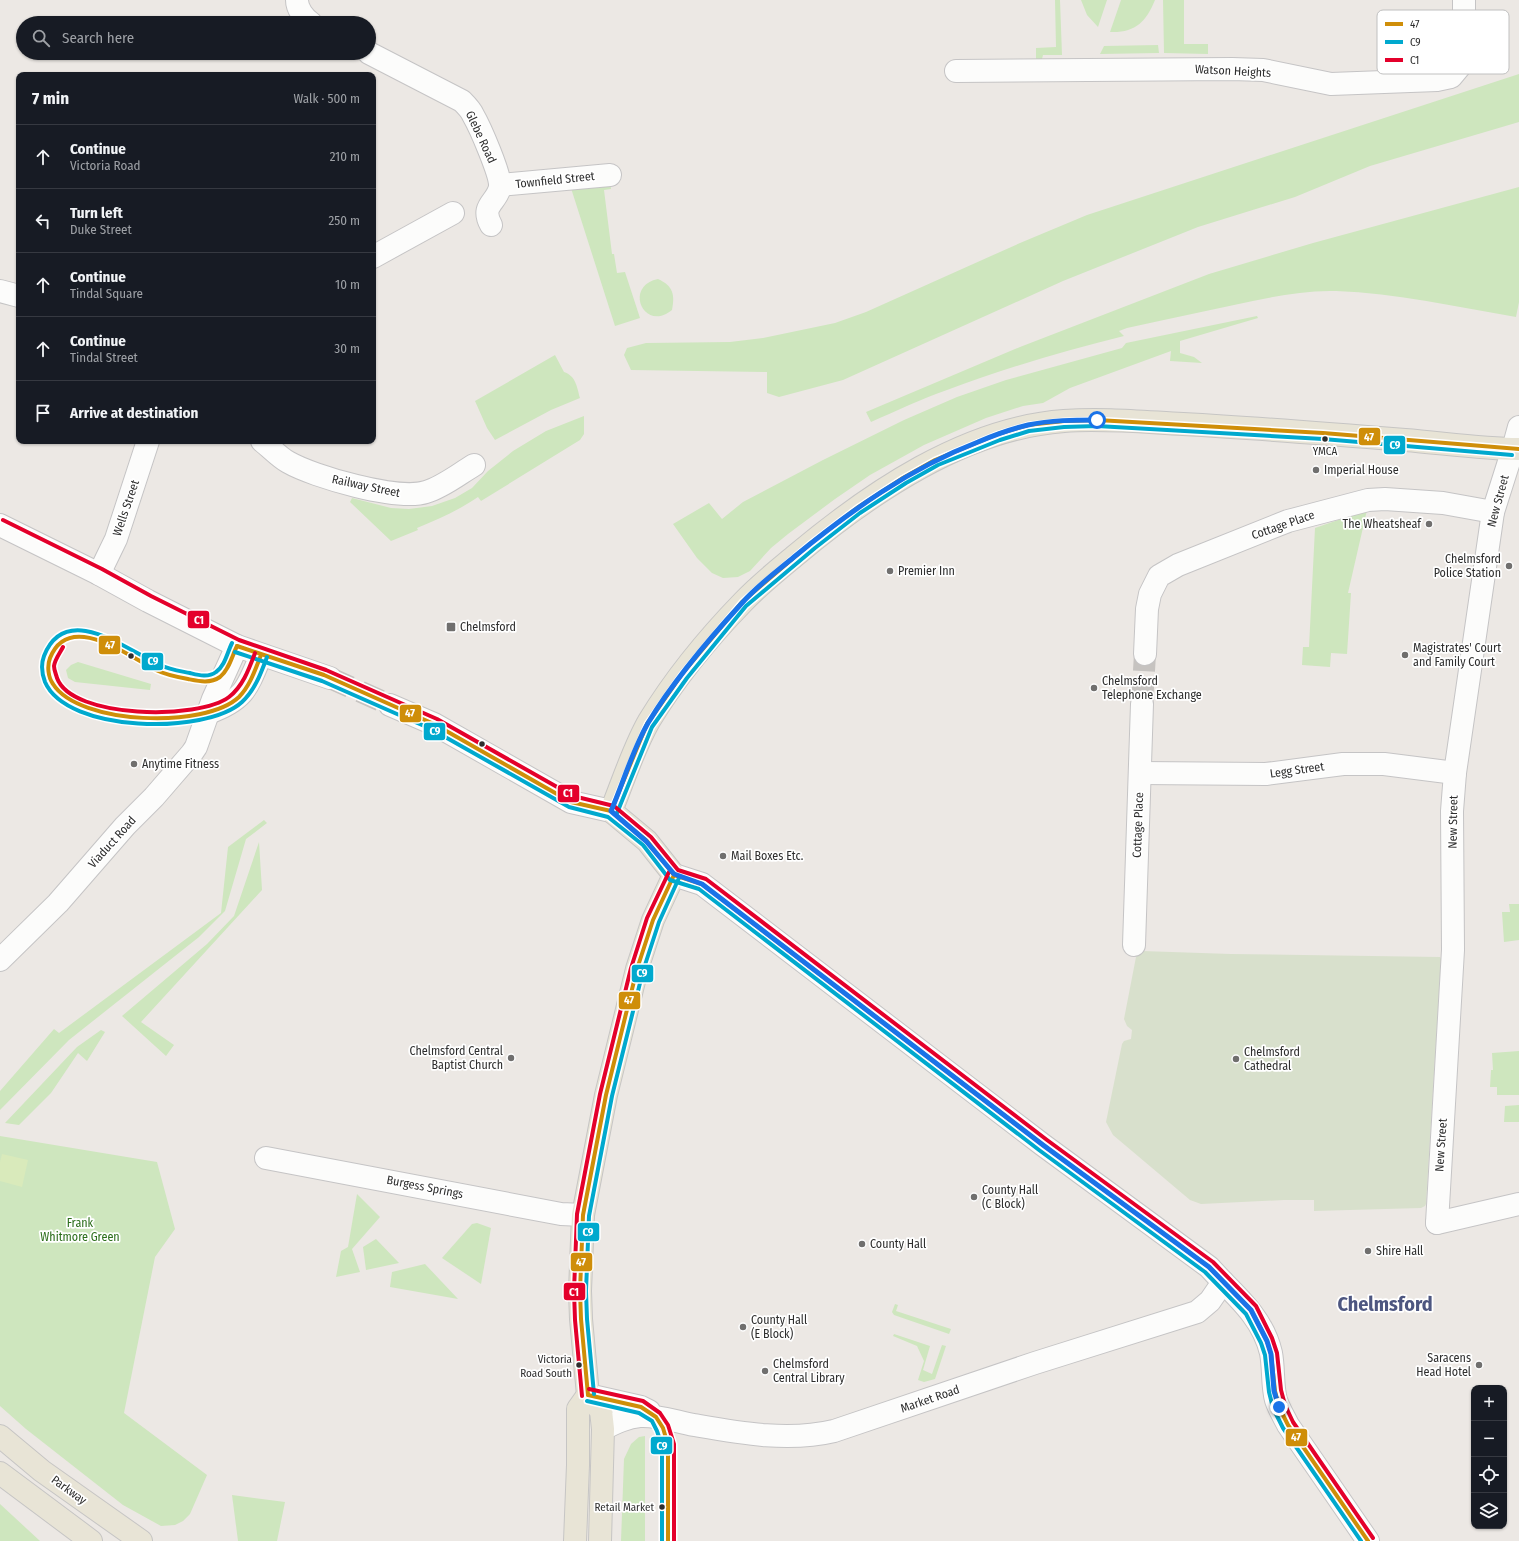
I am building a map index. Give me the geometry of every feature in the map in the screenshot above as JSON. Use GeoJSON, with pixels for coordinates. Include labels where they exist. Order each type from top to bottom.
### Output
{"type":"FeatureCollection","features":[{"type":"Feature","properties":{"kind":"main road"},"geometry":{"type":"LineString","coordinates":[[600,1541],[603,1429],[601,1410],[588,1396],[580,1319],[583,1215],[606,1095],[637,968],[653,920],[674,874],[646,841],[611,811],[640,741],[651,719],[682,674],[742,602],[811,543],[857,508],[903,478],[935,460],[968,446],[998,434],[1028,425],[1064,421],[1097,420],[1323,433],[1516,449]]}},
{"type":"Feature","properties":{"kind":"main road"},"geometry":{"type":"LineString","coordinates":[[575,1541],[578,1465],[578,1409],[588,1396]]}},
{"type":"Feature","properties":{"kind":"main road","name":"Parkway"},"geometry":{"type":"LineString","coordinates":[[0,1436],[42,1471],[141,1541]]}},
{"type":"Feature","properties":{"kind":"main road"},"geometry":{"type":"LineString","coordinates":[[0,1472],[91,1541]]}},
{"type":"Feature","properties":{"kind":"street"},"geometry":{"type":"LineString","coordinates":[[297,0],[297,5],[302,16]]}},
{"type":"Feature","properties":{"kind":"street","name":"Glebe Road"},"geometry":{"type":"LineString","coordinates":[[376,57],[462,101],[473,114],[494,165],[500,186]]}},
{"type":"Feature","properties":{"kind":"street","name":"Watson Heights"},"geometry":{"type":"LineString","coordinates":[[956,71],[1263,70],[1331,84],[1437,80],[1451,77],[1454,74]]}},
{"type":"Feature","properties":{"kind":"street","name":"Townfield Street"},"geometry":{"type":"LineString","coordinates":[[500,186],[610,175]]}},
{"type":"Feature","properties":{"kind":"street"},"geometry":{"type":"LineString","coordinates":[[491,226],[487,213],[489,206],[498,193],[500,186]]}},
{"type":"Feature","properties":{"kind":"street"},"geometry":{"type":"LineString","coordinates":[[376,255],[453,213]]}},
{"type":"Feature","properties":{"kind":"street"},"geometry":{"type":"LineString","coordinates":[[0,291],[16,295]]}},
{"type":"Feature","properties":{"kind":"street","name":"New Street"},"geometry":{"type":"LineString","coordinates":[[1519,427],[1516,449],[1493,512],[1455,773],[1452,811],[1453,950],[1437,1222],[1519,1204]]}},
{"type":"Feature","properties":{"kind":"street","name":"Wells Street"},"geometry":{"type":"LineString","coordinates":[[99,574],[116,539],[147,444]]}},
{"type":"Feature","properties":{"kind":"street","name":"Railway Street"},"geometry":{"type":"LineString","coordinates":[[266,444],[287,462],[306,472],[397,494],[410,495],[439,487],[474,465]]}},
{"type":"Feature","properties":{"kind":"street","name":"Cottage Place"},"geometry":{"type":"LineString","coordinates":[[1145,654],[1147,609],[1150,594],[1159,576],[1178,564],[1288,521],[1368,500],[1385,499],[1443,503],[1493,512]]}},
{"type":"Feature","properties":{"kind":"street"},"geometry":{"type":"LineString","coordinates":[[0,525],[99,574],[236,646],[330,678]]}},
{"type":"Feature","properties":{"kind":"street","name":"Viaduct Road"},"geometry":{"type":"LineString","coordinates":[[0,960],[58,903],[125,826],[154,797],[192,753],[196,747],[208,713],[236,646]]}},
{"type":"Feature","properties":{"kind":"street"},"geometry":{"type":"LineString","coordinates":[[208,713],[225,707],[238,698],[247,687],[261,655]]}},
{"type":"Feature","properties":{"kind":"street","name":"Cottage Place"},"geometry":{"type":"LineString","coordinates":[[1134,945],[1142,704]]}},
{"type":"Feature","properties":{"kind":"street"},"geometry":{"type":"LineString","coordinates":[[390,705],[434,724],[571,802],[611,811]]}},
{"type":"Feature","properties":{"kind":"street","name":"Legg Street"},"geometry":{"type":"LineString","coordinates":[[1140,773],[1266,774],[1343,764],[1384,764],[1455,773]]}},
{"type":"Feature","properties":{"kind":"street"},"geometry":{"type":"LineString","coordinates":[[674,874],[702,884],[1048,1149],[1209,1267],[1251,1310],[1269,1347],[1274,1391],[1279,1407],[1288,1425],[1368,1541]]}},
{"type":"Feature","properties":{"kind":"street","name":"Burgess Springs"},"geometry":{"type":"LineString","coordinates":[[266,1158],[561,1214],[583,1215]]}},
{"type":"Feature","properties":{"kind":"street","name":"Market Road"},"geometry":{"type":"LineString","coordinates":[[603,1429],[628,1418],[642,1416],[656,1417],[694,1425],[762,1435],[787,1436],[822,1434],[1035,1363],[1198,1312],[1210,1301],[1223,1282]]}},
{"type":"Feature","properties":{"kind":"street","name":"Market Road"},"geometry":{"type":"LineString","coordinates":[[588,1396],[641,1407],[656,1417]]}},
{"type":"Feature","properties":{"kind":"green space"},"geometry":{"type":"Polygon","coordinates":[[[1055,0],[1060,0],[1062,55],[1043,55],[1042,59],[1036,59],[1036,48],[1056,47],[1055,0]]]}},
{"type":"Feature","properties":{"kind":"green space"},"geometry":{"type":"Polygon","coordinates":[[[1081,0],[1107,0],[1098,27],[1087,15],[1081,0]]]}},
{"type":"Feature","properties":{"kind":"green space"},"geometry":{"type":"Polygon","coordinates":[[[1121,0],[1155,0],[1148,14],[1138,25],[1126,31],[1110,32],[1121,0]]]}},
{"type":"Feature","properties":{"kind":"green space"},"geometry":{"type":"Polygon","coordinates":[[[1163,0],[1184,0],[1184,44],[1208,44],[1208,54],[1164,53],[1163,0]]]}},
{"type":"Feature","properties":{"kind":"green space"},"geometry":{"type":"Polygon","coordinates":[[[1158,45],[1159,53],[1100,54],[1104,46],[1158,45]]]}},
{"type":"Feature","properties":{"kind":"green space"},"geometry":{"type":"Polygon","coordinates":[[[1519,74],[1519,122],[1370,166],[1295,197],[1198,227],[1063,281],[843,380],[779,397],[767,393],[767,372],[631,370],[624,355],[627,348],[646,343],[730,342],[763,338],[835,323],[866,312],[1020,243],[1087,215],[1519,74]]]}},
{"type":"Feature","properties":{"kind":"green space"},"geometry":{"type":"Polygon","coordinates":[[[610,181],[611,189],[604,190],[612,254],[614,254],[617,273],[625,272],[640,318],[615,326],[570,185],[610,181]]]}},
{"type":"Feature","properties":{"kind":"green space"},"geometry":{"type":"Polygon","coordinates":[[[1519,187],[1519,302],[1516,317],[1381,294],[1323,291],[1284,295],[1127,328],[1119,331],[1124,336],[991,374],[928,397],[871,422],[866,412],[1020,347],[1209,274],[1313,243],[1519,187]]]}},
{"type":"Feature","properties":{"kind":"green space"},"geometry":{"type":"Polygon","coordinates":[[[658,279],[667,285],[672,291],[673,304],[672,310],[662,316],[653,316],[646,312],[641,306],[641,290],[647,283],[658,279]]]}},
{"type":"Feature","properties":{"kind":"green space"},"geometry":{"type":"Polygon","coordinates":[[[1257,316],[1258,318],[1180,341],[1180,353],[1194,357],[1202,363],[1170,361],[1171,351],[1070,388],[1043,403],[1023,406],[986,418],[924,445],[870,475],[835,499],[771,548],[750,571],[738,577],[723,578],[712,573],[697,558],[673,524],[709,503],[722,519],[743,502],[823,460],[904,420],[957,397],[1006,380],[1122,348],[1126,343],[1257,316]]]}},
{"type":"Feature","properties":{"kind":"green space"},"geometry":{"type":"Polygon","coordinates":[[[555,355],[564,372],[574,379],[580,398],[551,410],[495,440],[487,428],[475,401],[555,355]]]}},
{"type":"Feature","properties":{"kind":"green space"},"geometry":{"type":"Polygon","coordinates":[[[584,416],[584,434],[580,440],[481,501],[478,497],[449,514],[417,528],[418,530],[391,541],[350,502],[352,498],[391,508],[409,509],[432,506],[455,498],[472,488],[488,471],[513,451],[546,431],[584,416]]]}},
{"type":"Feature","properties":{"kind":"green space"},"geometry":{"type":"Polygon","coordinates":[[[1367,510],[1348,593],[1351,593],[1347,654],[1331,653],[1330,667],[1302,665],[1303,647],[1309,647],[1315,528],[1367,510]]]}},
{"type":"Feature","properties":{"kind":"green space"},"geometry":{"type":"Polygon","coordinates":[[[78,662],[151,684],[150,690],[75,682],[68,678],[66,670],[71,665],[78,662]]]}},
{"type":"Feature","properties":{"kind":"green space"},"geometry":{"type":"Polygon","coordinates":[[[264,820],[267,823],[246,839],[225,911],[199,937],[69,1040],[0,1110],[0,1091],[54,1029],[59,1033],[221,913],[228,847],[264,820]]]}},
{"type":"Feature","properties":{"kind":"green space"},"geometry":{"type":"Polygon","coordinates":[[[259,842],[262,890],[141,1022],[174,1045],[166,1056],[122,1016],[207,944],[234,916],[259,842]]]}},
{"type":"Feature","properties":{"kind":"green space"},"geometry":{"type":"Polygon","coordinates":[[[1509,904],[1519,904],[1519,940],[1504,942],[1502,912],[1510,912],[1509,904]]]}},
{"type":"Feature","properties":{"kind":"green space"},"geometry":{"type":"Polygon","coordinates":[[[1142,951],[1231,954],[1440,957],[1425,1206],[1421,1208],[1314,1211],[1314,1200],[1201,1204],[1190,1200],[1113,1135],[1106,1122],[1122,1044],[1124,1041],[1131,1039],[1132,1030],[1127,1026],[1124,1019],[1136,957],[1142,951]]]}},
{"type":"Feature","properties":{"kind":"green space"},"geometry":{"type":"Polygon","coordinates":[[[101,1030],[105,1032],[87,1061],[78,1053],[51,1093],[19,1125],[5,1123],[77,1047],[101,1030]]]}},
{"type":"Feature","properties":{"kind":"green space"},"geometry":{"type":"Polygon","coordinates":[[[1519,1051],[1519,1095],[1497,1095],[1497,1087],[1490,1087],[1491,1070],[1493,1070],[1492,1053],[1519,1051]]]}},
{"type":"Feature","properties":{"kind":"green space"},"geometry":{"type":"Polygon","coordinates":[[[1519,1105],[1519,1122],[1504,1122],[1505,1106],[1519,1105]]]}},
{"type":"Feature","properties":{"kind":"green space","name":"Frank Whitmore Green"},"geometry":{"type":"Polygon","coordinates":[[[0,1136],[157,1162],[175,1229],[155,1257],[124,1413],[207,1475],[190,1514],[183,1521],[175,1525],[161,1526],[123,1505],[26,1429],[0,1406],[0,1136]]]}},
{"type":"Feature","properties":{"kind":"green space"},"geometry":{"type":"Polygon","coordinates":[[[2,1154],[28,1160],[22,1187],[0,1181],[0,1162],[2,1154]]]}},
{"type":"Feature","properties":{"kind":"green space"},"geometry":{"type":"Polygon","coordinates":[[[357,1194],[380,1217],[352,1249],[360,1272],[336,1277],[341,1251],[348,1247],[357,1194]]]}},
{"type":"Feature","properties":{"kind":"green space"},"geometry":{"type":"Polygon","coordinates":[[[477,1223],[491,1228],[481,1284],[442,1258],[472,1224],[477,1223]]]}},
{"type":"Feature","properties":{"kind":"green space"},"geometry":{"type":"Polygon","coordinates":[[[376,1239],[399,1263],[366,1270],[363,1247],[376,1239]]]}},
{"type":"Feature","properties":{"kind":"green space"},"geometry":{"type":"Polygon","coordinates":[[[425,1264],[458,1299],[390,1287],[392,1272],[425,1264]]]}},
{"type":"Feature","properties":{"kind":"green space"},"geometry":{"type":"Polygon","coordinates":[[[895,1304],[898,1305],[896,1311],[951,1329],[949,1334],[894,1315],[892,1312],[895,1304]]]}},
{"type":"Feature","properties":{"kind":"green space"},"geometry":{"type":"Polygon","coordinates":[[[894,1334],[930,1346],[923,1370],[932,1374],[942,1345],[946,1346],[935,1379],[924,1382],[918,1380],[924,1361],[917,1346],[893,1336],[894,1334]]]}},
{"type":"Feature","properties":{"kind":"green space"},"geometry":{"type":"Polygon","coordinates":[[[645,1436],[645,1541],[621,1541],[624,1459],[631,1444],[639,1437],[645,1436]]]}},
{"type":"Feature","properties":{"kind":"green space"},"geometry":{"type":"Polygon","coordinates":[[[232,1495],[285,1502],[277,1541],[238,1541],[232,1495]]]}},
{"type":"Feature","properties":{"kind":"green space"},"geometry":{"type":"Polygon","coordinates":[[[0,1504],[40,1541],[0,1541],[0,1504]]]}},
{"type":"Feature","properties":{"kind":"tunnel"},"geometry":{"type":"LineString","coordinates":[[1142,704],[1145,654]]}},
{"type":"Feature","properties":{"kind":"tunnel"},"geometry":{"type":"LineString","coordinates":[[330,678],[390,705]]}},
{"type":"Feature","properties":{"kind":"transit line","name":"47"},"geometry":{"type":"LineString","coordinates":[[611,811],[647,724],[682,674],[742,602],[811,543],[857,508],[903,478],[935,460],[998,434],[1028,425],[1064,421],[1097,420],[1323,433],[1519,449]]}},
{"type":"Feature","properties":{"kind":"transit line","name":"C9"},"geometry":{"type":"LineString","coordinates":[[617,813],[652,727],[687,678],[746,606],[815,548],[860,513],[906,483],[938,465],[1000,440],[1029,431],[1064,427],[1097,426],[1323,439],[1512,455]]}},
{"type":"Feature","properties":{"kind":"transit line","name":"C1"},"geometry":{"type":"LineString","coordinates":[[3,520],[239,640],[326,670],[437,719],[573,796],[614,806],[651,837],[678,870],[706,879],[1047,1140],[1213,1262],[1256,1306],[1272,1338],[1277,1353],[1281,1390],[1285,1405],[1293,1422],[1373,1538]]}},
{"type":"Feature","properties":{"kind":"transit line","name":"C9"},"geometry":{"type":"LineString","coordinates":[[232,643],[224,663],[219,669],[213,674],[203,676],[164,667],[115,641],[98,634],[82,631],[67,632],[54,640],[44,656],[42,662],[43,672],[45,682],[58,699],[80,711],[108,719],[138,724],[170,724],[199,720],[224,713],[242,702],[254,687],[267,657]]}},
{"type":"Feature","properties":{"kind":"transit line","name":"47"},"geometry":{"type":"LineString","coordinates":[[237,646],[228,667],[220,677],[212,681],[196,681],[164,673],[115,647],[85,637],[71,638],[59,644],[50,658],[48,671],[53,684],[67,698],[88,708],[114,715],[143,718],[172,718],[199,714],[222,707],[239,697],[249,683],[261,655]]}},
{"type":"Feature","properties":{"kind":"transit line","name":"47"},"geometry":{"type":"LineString","coordinates":[[237,646],[324,675],[434,724],[571,802],[611,811],[647,841],[674,875],[702,884],[1043,1145],[1209,1267],[1251,1310],[1267,1341],[1271,1354],[1275,1391],[1279,1407],[1288,1425],[1368,1541]]}},
{"type":"Feature","properties":{"kind":"transit line","name":"C1"},"geometry":{"type":"LineString","coordinates":[[63,647],[55,661],[54,668],[57,678],[67,692],[86,702],[110,708],[137,712],[192,710],[214,704],[229,697],[242,682],[255,653]]}},
{"type":"Feature","properties":{"kind":"transit line","name":"C9"},"geometry":{"type":"LineString","coordinates":[[235,652],[322,681],[431,729],[569,807],[608,817],[643,845],[670,880],[699,889],[1039,1150],[1205,1272],[1246,1314],[1261,1343],[1265,1355],[1269,1392],[1273,1408],[1283,1428],[1361,1541]]}},
{"type":"Feature","properties":{"kind":"transit line","name":"C1"},"geometry":{"type":"LineString","coordinates":[[582,1396],[575,1320],[574,1291],[577,1214],[600,1094],[631,968],[647,918],[669,872]]}},
{"type":"Feature","properties":{"kind":"transit line","name":"47"},"geometry":{"type":"LineString","coordinates":[[588,1395],[580,1291],[583,1215],[606,1095],[637,969],[653,920],[674,875]]}},
{"type":"Feature","properties":{"kind":"transit line","name":"C9"},"geometry":{"type":"LineString","coordinates":[[594,1394],[586,1291],[589,1216],[612,1096],[643,971],[659,922],[679,878]]}},
{"type":"Feature","properties":{"kind":"transit line","name":"C1"},"geometry":{"type":"LineString","coordinates":[[589,1389],[643,1401],[660,1413],[668,1425],[674,1444],[674,1541]]}},
{"type":"Feature","properties":{"kind":"transit line","name":"47"},"geometry":{"type":"LineString","coordinates":[[588,1395],[641,1407],[656,1417],[663,1428],[668,1445],[668,1541]]}},
{"type":"Feature","properties":{"kind":"transit line","name":"C9"},"geometry":{"type":"LineString","coordinates":[[587,1401],[639,1413],[652,1421],[662,1446],[662,1541]]}},
{"type":"Feature","properties":{"kind":"place","name":"YMCA"},"geometry":{"type":"Point","coordinates":[1325,439]}},
{"type":"Feature","properties":{"kind":"place","name":"Imperial House"},"geometry":{"type":"Point","coordinates":[1316,470]}},
{"type":"Feature","properties":{"kind":"place","name":"The Wheatsheaf"},"geometry":{"type":"Point","coordinates":[1429,524]}},
{"type":"Feature","properties":{"kind":"place","name":"Chelmsford Police Station"},"geometry":{"type":"Point","coordinates":[1509,566]}},
{"type":"Feature","properties":{"kind":"place","name":"Premier Inn"},"geometry":{"type":"Point","coordinates":[890,571]}},
{"type":"Feature","properties":{"kind":"place","name":"Chelmsford"},"geometry":{"type":"Point","coordinates":[451,627]}},
{"type":"Feature","properties":{"kind":"place","name":"Magistrates' Court and Family Court"},"geometry":{"type":"Point","coordinates":[1405,655]}},
{"type":"Feature","properties":{"kind":"place","name":"Chelmsford Telephone Exchange"},"geometry":{"type":"Point","coordinates":[1094,688]}},
{"type":"Feature","properties":{"kind":"place","name":"Anytime Fitness"},"geometry":{"type":"Point","coordinates":[134,764]}},
{"type":"Feature","properties":{"kind":"place","name":"Mail Boxes Etc."},"geometry":{"type":"Point","coordinates":[723,856]}},
{"type":"Feature","properties":{"kind":"place","name":"Chelmsford Central Baptist Church"},"geometry":{"type":"Point","coordinates":[511,1058]}},
{"type":"Feature","properties":{"kind":"place","name":"Chelmsford Cathedral"},"geometry":{"type":"Point","coordinates":[1236,1059]}},
{"type":"Feature","properties":{"kind":"place","name":"County Hall (C Block)"},"geometry":{"type":"Point","coordinates":[974,1197]}},
{"type":"Feature","properties":{"kind":"place","name":"County Hall"},"geometry":{"type":"Point","coordinates":[862,1244]}},
{"type":"Feature","properties":{"kind":"place","name":"Shire Hall"},"geometry":{"type":"Point","coordinates":[1368,1251]}},
{"type":"Feature","properties":{"kind":"place","name":"County Hall (E Block)"},"geometry":{"type":"Point","coordinates":[743,1327]}},
{"type":"Feature","properties":{"kind":"place","name":"Victoria Road South"},"geometry":{"type":"Point","coordinates":[579,1365]}},
{"type":"Feature","properties":{"kind":"place","name":"Saracens Head Hotel"},"geometry":{"type":"Point","coordinates":[1479,1365]}},
{"type":"Feature","properties":{"kind":"place","name":"Chelmsford Central Library"},"geometry":{"type":"Point","coordinates":[765,1371]}},
{"type":"Feature","properties":{"kind":"place","name":"Retail Market"},"geometry":{"type":"Point","coordinates":[662,1507]}},
{"type":"Feature","properties":{"kind":"district","name":"Chelmsford"},"geometry":{"type":"Point","coordinates":[1385,1304]}},
{"type":"Feature","properties":{"kind":"route"},"geometry":{"type":"LineString","coordinates":[[1097,420],[1064,421],[1028,425],[998,434],[935,460],[903,478],[857,508],[811,543],[742,602],[682,674],[647,724],[611,811],[646,841],[674,874],[702,884],[1043,1145],[1209,1267],[1251,1310],[1260,1327],[1267,1341],[1271,1354],[1274,1391],[1279,1407]]}}]}
